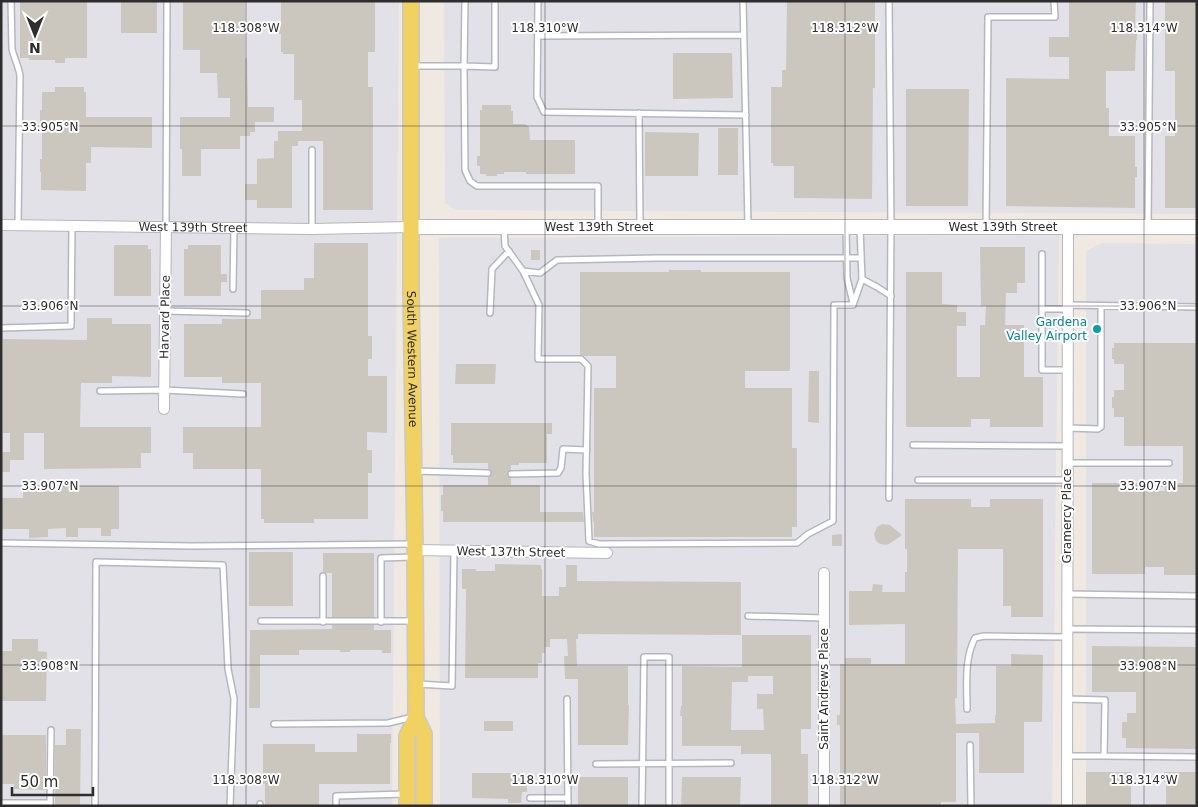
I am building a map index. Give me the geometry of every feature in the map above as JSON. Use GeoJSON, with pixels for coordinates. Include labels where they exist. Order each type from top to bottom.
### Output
{"type":"FeatureCollection","features":[{"type":"Feature","properties":{"kind":"main road","name":"South Western Avenue"},"geometry":{"type":"LineString","coordinates":[[411,1],[415,683],[416,717],[424,734],[424,806]]}},
{"type":"Feature","properties":{"kind":"main road","name":"South Western Avenue"},"geometry":{"type":"LineString","coordinates":[[407,800],[406,736],[416,717]]}},
{"type":"Feature","properties":{"kind":"street","name":"West 139th Street"},"geometry":{"type":"LineString","coordinates":[[1,225],[312,229],[411,227],[1197,227]]}},
{"type":"Feature","properties":{"kind":"street","name":"Harvard Place"},"geometry":{"type":"LineString","coordinates":[[164,408],[166,226]]}},
{"type":"Feature","properties":{"kind":"street","name":"Gramercy Place"},"geometry":{"type":"LineString","coordinates":[[1067,806],[1068,227]]}},
{"type":"Feature","properties":{"kind":"street","name":"West 137th Street"},"geometry":{"type":"LineString","coordinates":[[415,550],[608,553]]}},
{"type":"Feature","properties":{"kind":"street","name":"Saint Andrews Place"},"geometry":{"type":"LineString","coordinates":[[824,573],[824,806]]}},
{"type":"Feature","properties":{"kind":"lane"},"geometry":{"type":"LineString","coordinates":[[12,1],[12,49],[20,76],[18,225]]}},
{"type":"Feature","properties":{"kind":"lane"},"geometry":{"type":"LineString","coordinates":[[166,226],[167,1]]}},
{"type":"Feature","properties":{"kind":"lane"},"geometry":{"type":"LineString","coordinates":[[464,1],[465,170],[470,181],[477,186],[598,186],[598,227]]}},
{"type":"Feature","properties":{"kind":"lane"},"geometry":{"type":"LineString","coordinates":[[411,66],[495,67],[495,1]]}},
{"type":"Feature","properties":{"kind":"lane"},"geometry":{"type":"LineString","coordinates":[[538,1],[537,97],[544,112],[746,115]]}},
{"type":"Feature","properties":{"kind":"lane"},"geometry":{"type":"LineString","coordinates":[[743,1],[748,227]]}},
{"type":"Feature","properties":{"kind":"lane"},"geometry":{"type":"LineString","coordinates":[[888,498],[891,296],[889,1]]}},
{"type":"Feature","properties":{"kind":"lane"},"geometry":{"type":"LineString","coordinates":[[986,227],[988,17],[1055,17],[1054,1]]}},
{"type":"Feature","properties":{"kind":"lane"},"geometry":{"type":"LineString","coordinates":[[1148,227],[1150,1]]}},
{"type":"Feature","properties":{"kind":"lane"},"geometry":{"type":"LineString","coordinates":[[538,36],[744,35]]}},
{"type":"Feature","properties":{"kind":"lane"},"geometry":{"type":"LineString","coordinates":[[639,113],[640,227]]}},
{"type":"Feature","properties":{"kind":"lane"},"geometry":{"type":"LineString","coordinates":[[312,150],[312,229]]}},
{"type":"Feature","properties":{"kind":"lane"},"geometry":{"type":"LineString","coordinates":[[1,328],[71,326],[72,226]]}},
{"type":"Feature","properties":{"kind":"lane"},"geometry":{"type":"LineString","coordinates":[[504,227],[506,246],[523,271],[539,305],[538,359],[581,359],[588,366],[586,474],[589,541],[599,544],[798,543],[808,534],[833,521],[834,305],[853,306]]}},
{"type":"Feature","properties":{"kind":"lane"},"geometry":{"type":"LineString","coordinates":[[853,227],[847,258],[847,278],[853,306]]}},
{"type":"Feature","properties":{"kind":"lane"},"geometry":{"type":"LineString","coordinates":[[853,227],[861,258],[862,279],[853,306]]}},
{"type":"Feature","properties":{"kind":"lane"},"geometry":{"type":"LineString","coordinates":[[233,289],[234,228]]}},
{"type":"Feature","properties":{"kind":"lane"},"geometry":{"type":"LineString","coordinates":[[490,313],[492,269],[509,251]]}},
{"type":"Feature","properties":{"kind":"lane"},"geometry":{"type":"LineString","coordinates":[[1042,254],[1042,370],[1068,370]]}},
{"type":"Feature","properties":{"kind":"lane"},"geometry":{"type":"LineString","coordinates":[[523,271],[540,273],[557,260],[861,258]]}},
{"type":"Feature","properties":{"kind":"lane"},"geometry":{"type":"LineString","coordinates":[[862,279],[891,296]]}},
{"type":"Feature","properties":{"kind":"lane"},"geometry":{"type":"LineString","coordinates":[[1068,428],[1098,429],[1101,427],[1102,306]]}},
{"type":"Feature","properties":{"kind":"lane"},"geometry":{"type":"LineString","coordinates":[[1042,309],[1102,306],[1197,307]]}},
{"type":"Feature","properties":{"kind":"lane"},"geometry":{"type":"LineString","coordinates":[[165,311],[247,313]]}},
{"type":"Feature","properties":{"kind":"lane"},"geometry":{"type":"LineString","coordinates":[[100,391],[164,390],[242,394]]}},
{"type":"Feature","properties":{"kind":"lane"},"geometry":{"type":"LineString","coordinates":[[913,445],[1068,446]]}},
{"type":"Feature","properties":{"kind":"lane"},"geometry":{"type":"LineString","coordinates":[[511,474],[558,473],[562,468],[563,449],[587,450]]}},
{"type":"Feature","properties":{"kind":"lane"},"geometry":{"type":"LineString","coordinates":[[1068,464],[1169,463]]}},
{"type":"Feature","properties":{"kind":"lane"},"geometry":{"type":"LineString","coordinates":[[414,471],[488,473]]}},
{"type":"Feature","properties":{"kind":"lane"},"geometry":{"type":"LineString","coordinates":[[918,480],[1068,480]]}},
{"type":"Feature","properties":{"kind":"lane"},"geometry":{"type":"LineString","coordinates":[[1,543],[415,550]]}},
{"type":"Feature","properties":{"kind":"lane"},"geometry":{"type":"LineString","coordinates":[[381,622],[381,558],[415,550]]}},
{"type":"Feature","properties":{"kind":"lane"},"geometry":{"type":"LineString","coordinates":[[415,683],[452,686],[454,551]]}},
{"type":"Feature","properties":{"kind":"lane"},"geometry":{"type":"LineString","coordinates":[[95,806],[96,562],[223,565],[228,669],[234,699],[230,806]]}},
{"type":"Feature","properties":{"kind":"lane"},"geometry":{"type":"LineString","coordinates":[[323,576],[323,622]]}},
{"type":"Feature","properties":{"kind":"lane"},"geometry":{"type":"LineString","coordinates":[[1067,594],[1197,596]]}},
{"type":"Feature","properties":{"kind":"lane"},"geometry":{"type":"LineString","coordinates":[[748,616],[824,618]]}},
{"type":"Feature","properties":{"kind":"lane"},"geometry":{"type":"LineString","coordinates":[[261,621],[416,621]]}},
{"type":"Feature","properties":{"kind":"lane"},"geometry":{"type":"LineString","coordinates":[[967,709],[966,670],[975,638],[984,636],[1067,633],[1197,630]]}},
{"type":"Feature","properties":{"kind":"lane"},"geometry":{"type":"LineString","coordinates":[[642,806],[644,657],[669,657],[669,806]]}},
{"type":"Feature","properties":{"kind":"lane"},"geometry":{"type":"LineString","coordinates":[[567,699],[568,806]]}},
{"type":"Feature","properties":{"kind":"lane"},"geometry":{"type":"LineString","coordinates":[[1067,699],[1105,700],[1104,756]]}},
{"type":"Feature","properties":{"kind":"lane"},"geometry":{"type":"LineString","coordinates":[[274,724],[388,723],[416,717]]}},
{"type":"Feature","properties":{"kind":"lane"},"geometry":{"type":"LineString","coordinates":[[1,803],[50,804],[51,730]]}},
{"type":"Feature","properties":{"kind":"lane"},"geometry":{"type":"LineString","coordinates":[[970,744],[970,806]]}},
{"type":"Feature","properties":{"kind":"lane"},"geometry":{"type":"LineString","coordinates":[[1067,756],[1197,757]]}},
{"type":"Feature","properties":{"kind":"lane"},"geometry":{"type":"LineString","coordinates":[[596,764],[731,763]]}},
{"type":"Feature","properties":{"kind":"lane"},"geometry":{"type":"LineString","coordinates":[[336,806],[336,796],[407,800]]}},
{"type":"Feature","properties":{"kind":"lane"},"geometry":{"type":"LineString","coordinates":[[530,798],[568,798]]}},
{"type":"Feature","properties":{"kind":"shaded area"},"geometry":{"type":"Polygon","coordinates":[[[1,1],[399,1],[392,806],[1,806],[1,1]]]}},
{"type":"Feature","properties":{"kind":"shaded area"},"geometry":{"type":"Polygon","coordinates":[[[444,1],[1197,1],[1197,214],[455,210],[445,203],[444,1]]]}},
{"type":"Feature","properties":{"kind":"shaded area"},"geometry":{"type":"Polygon","coordinates":[[[1059,235],[1052,806],[440,806],[439,238],[1059,235]]]}},
{"type":"Feature","properties":{"kind":"shaded area"},"geometry":{"type":"Polygon","coordinates":[[[1102,243],[1197,244],[1197,806],[1086,806],[1086,252],[1102,243]]]}},
{"type":"Feature","properties":{"kind":"building"},"geometry":{"type":"Polygon","coordinates":[[[20,1],[87,1],[87,58],[65,58],[65,63],[55,63],[55,60],[20,58],[20,1]]]}},
{"type":"Feature","properties":{"kind":"building"},"geometry":{"type":"Polygon","coordinates":[[[121,1],[157,1],[157,33],[121,33],[121,1]]]}},
{"type":"Feature","properties":{"kind":"building"},"geometry":{"type":"Polygon","coordinates":[[[183,1],[245,1],[245,58],[247,58],[248,107],[274,107],[274,122],[255,122],[255,132],[250,132],[250,136],[240,136],[240,149],[201,149],[201,176],[182,176],[180,117],[230,117],[230,98],[218,98],[217,73],[200,73],[200,50],[183,50],[183,1]]]}},
{"type":"Feature","properties":{"kind":"building"},"geometry":{"type":"Polygon","coordinates":[[[281,1],[375,1],[375,52],[368,52],[368,87],[373,87],[373,210],[323,210],[323,141],[298,141],[298,146],[292,146],[292,208],[257,208],[257,200],[245,200],[245,184],[257,184],[257,159],[274,158],[274,141],[278,141],[278,131],[302,131],[302,100],[294,100],[294,54],[283,54],[281,52],[281,34],[277,34],[277,25],[281,25],[281,1]]]}},
{"type":"Feature","properties":{"kind":"building"},"geometry":{"type":"Polygon","coordinates":[[[787,1],[875,1],[872,199],[794,198],[794,166],[773,166],[773,163],[771,163],[771,87],[782,87],[782,70],[786,70],[787,1]]]}},
{"type":"Feature","properties":{"kind":"building"},"geometry":{"type":"Polygon","coordinates":[[[1069,1],[1136,1],[1135,29],[1137,29],[1137,40],[1135,71],[1106,71],[1106,108],[1109,108],[1109,136],[1135,136],[1135,167],[1137,167],[1137,177],[1135,177],[1135,208],[1006,206],[1006,78],[1069,79],[1069,57],[1049,57],[1049,37],[1069,37],[1069,1]]]}},
{"type":"Feature","properties":{"kind":"building"},"geometry":{"type":"Polygon","coordinates":[[[1165,1],[1197,1],[1197,208],[1165,208],[1165,136],[1175,136],[1175,71],[1165,71],[1165,1]]]}},
{"type":"Feature","properties":{"kind":"building"},"geometry":{"type":"Polygon","coordinates":[[[673,53],[732,53],[733,98],[673,99],[673,53]]]}},
{"type":"Feature","properties":{"kind":"building"},"geometry":{"type":"Polygon","coordinates":[[[55,87],[84,87],[84,92],[86,92],[86,117],[152,117],[152,148],[91,147],[91,163],[86,163],[86,191],[41,190],[42,123],[40,123],[40,110],[42,110],[42,92],[55,92],[55,87]]]}},
{"type":"Feature","properties":{"kind":"building"},"geometry":{"type":"Polygon","coordinates":[[[906,89],[969,89],[968,206],[906,206],[906,89]]]}},
{"type":"Feature","properties":{"kind":"building"},"geometry":{"type":"Polygon","coordinates":[[[482,105],[511,105],[513,124],[525,124],[529,127],[530,140],[575,140],[575,174],[504,172],[504,174],[497,174],[497,176],[486,176],[486,174],[480,174],[480,166],[477,166],[477,156],[480,156],[480,110],[482,110],[482,105]]]}},
{"type":"Feature","properties":{"kind":"building"},"geometry":{"type":"Polygon","coordinates":[[[718,128],[738,128],[738,175],[718,175],[718,128]]]}},
{"type":"Feature","properties":{"kind":"building"},"geometry":{"type":"Polygon","coordinates":[[[645,132],[699,133],[698,176],[645,176],[645,132]]]}},
{"type":"Feature","properties":{"kind":"building"},"geometry":{"type":"Polygon","coordinates":[[[314,243],[368,243],[368,336],[372,336],[372,359],[368,359],[368,376],[387,376],[387,433],[367,432],[367,450],[372,450],[372,473],[368,473],[368,519],[314,519],[314,523],[264,523],[264,519],[261,519],[261,469],[193,469],[193,453],[183,453],[183,427],[261,427],[261,383],[222,383],[222,377],[184,377],[184,324],[222,324],[222,319],[261,319],[261,290],[304,290],[304,278],[314,278],[314,243]]]}},
{"type":"Feature","properties":{"kind":"building"},"geometry":{"type":"Polygon","coordinates":[[[114,245],[148,245],[148,249],[151,249],[151,296],[114,296],[114,245]]]}},
{"type":"Feature","properties":{"kind":"building"},"geometry":{"type":"Polygon","coordinates":[[[188,245],[221,245],[221,274],[227,274],[227,282],[221,282],[221,296],[184,296],[184,249],[188,249],[188,245]]]}},
{"type":"Feature","properties":{"kind":"building"},"geometry":{"type":"Polygon","coordinates":[[[980,247],[1025,247],[1025,283],[1017,283],[1017,293],[1006,293],[1005,325],[1024,325],[1024,377],[1043,377],[1043,427],[990,427],[990,419],[971,419],[971,427],[906,427],[906,272],[942,272],[942,304],[957,305],[957,312],[966,312],[966,326],[957,326],[957,377],[980,377],[980,325],[985,325],[986,306],[981,306],[980,247]]]}},
{"type":"Feature","properties":{"kind":"building"},"geometry":{"type":"Polygon","coordinates":[[[531,250],[540,250],[540,260],[531,260],[531,250]]]}},
{"type":"Feature","properties":{"kind":"building"},"geometry":{"type":"Polygon","coordinates":[[[669,270],[790,272],[790,371],[745,371],[745,388],[792,388],[792,448],[797,448],[797,527],[792,527],[792,537],[594,537],[592,512],[594,512],[594,388],[616,388],[616,356],[580,355],[580,272],[669,272],[669,270]]]}},
{"type":"Feature","properties":{"kind":"building"},"geometry":{"type":"Polygon","coordinates":[[[87,318],[112,318],[112,324],[151,324],[151,377],[112,376],[112,383],[81,383],[80,427],[151,427],[151,453],[141,453],[141,468],[44,469],[44,433],[24,433],[24,460],[10,460],[10,472],[1,472],[1,452],[10,452],[10,433],[3,433],[3,339],[87,340],[87,318]]]}},
{"type":"Feature","properties":{"kind":"building"},"geometry":{"type":"Polygon","coordinates":[[[1114,343],[1197,343],[1197,575],[1164,575],[1164,567],[1145,567],[1145,574],[1092,574],[1092,483],[1146,483],[1145,491],[1165,491],[1164,483],[1183,483],[1183,446],[1124,446],[1124,417],[1114,417],[1114,408],[1112,408],[1114,390],[1124,390],[1124,364],[1114,364],[1112,348],[1114,348],[1114,343]]]}},
{"type":"Feature","properties":{"kind":"building"},"geometry":{"type":"Polygon","coordinates":[[[456,364],[496,364],[495,384],[455,384],[456,364]]]}},
{"type":"Feature","properties":{"kind":"building"},"geometry":{"type":"Polygon","coordinates":[[[809,371],[819,371],[819,423],[808,422],[809,371]]]}},
{"type":"Feature","properties":{"kind":"building"},"geometry":{"type":"Polygon","coordinates":[[[451,423],[552,423],[552,434],[547,434],[547,463],[519,463],[519,465],[511,465],[511,470],[507,472],[507,476],[511,478],[511,485],[540,485],[540,512],[583,512],[584,522],[443,522],[441,495],[443,495],[443,485],[488,485],[488,477],[492,474],[491,470],[488,469],[488,463],[453,463],[453,455],[451,455],[451,423]]]}},
{"type":"Feature","properties":{"kind":"building"},"geometry":{"type":"Polygon","coordinates":[[[46,486],[119,486],[119,529],[111,529],[111,536],[101,536],[101,528],[78,528],[78,537],[66,537],[66,528],[48,529],[48,537],[29,538],[29,529],[1,529],[1,498],[23,498],[23,488],[46,488],[46,486]]]}},
{"type":"Feature","properties":{"kind":"building"},"geometry":{"type":"Polygon","coordinates":[[[905,499],[971,499],[971,507],[990,507],[990,499],[1043,499],[1043,617],[1011,617],[1011,606],[1003,606],[1003,549],[958,549],[957,698],[955,698],[956,724],[995,723],[996,666],[1011,666],[1011,654],[1043,655],[1042,722],[1024,722],[1024,773],[979,773],[979,733],[956,733],[956,802],[941,802],[941,806],[840,806],[840,784],[837,784],[837,775],[840,775],[840,725],[837,725],[837,715],[840,715],[840,664],[845,664],[845,658],[871,658],[871,664],[905,664],[905,624],[849,625],[849,591],[872,591],[873,584],[883,585],[882,592],[905,592],[907,549],[905,549],[905,499]]]}},
{"type":"Feature","properties":{"kind":"building"},"geometry":{"type":"Polygon","coordinates":[[[882,524],[890,525],[902,535],[889,544],[880,544],[876,541],[874,534],[877,527],[882,524]]]}},
{"type":"Feature","properties":{"kind":"building"},"geometry":{"type":"Polygon","coordinates":[[[842,534],[842,546],[832,546],[832,535],[842,534]]]}},
{"type":"Feature","properties":{"kind":"building"},"geometry":{"type":"Polygon","coordinates":[[[249,552],[293,552],[293,606],[249,606],[249,552]]]}},
{"type":"Feature","properties":{"kind":"building"},"geometry":{"type":"Polygon","coordinates":[[[323,553],[374,553],[374,617],[332,617],[332,573],[323,572],[323,553]]]}},
{"type":"Feature","properties":{"kind":"building"},"geometry":{"type":"Polygon","coordinates":[[[495,564],[541,565],[542,596],[559,596],[559,587],[566,587],[566,565],[577,565],[577,581],[741,582],[741,635],[578,634],[578,639],[576,639],[577,666],[628,666],[629,705],[628,745],[578,745],[578,679],[565,679],[564,656],[568,656],[567,639],[550,639],[550,647],[545,647],[545,653],[542,653],[542,663],[538,663],[538,678],[465,678],[466,589],[462,589],[462,569],[495,571],[495,564]]]}},
{"type":"Feature","properties":{"kind":"building"},"geometry":{"type":"Polygon","coordinates":[[[332,625],[374,625],[374,630],[391,630],[391,653],[382,653],[382,650],[350,650],[350,652],[340,652],[340,650],[299,650],[299,655],[260,655],[260,708],[249,708],[250,630],[332,629],[332,625]]]}},
{"type":"Feature","properties":{"kind":"building"},"geometry":{"type":"Polygon","coordinates":[[[742,635],[811,635],[811,729],[801,729],[801,754],[808,754],[808,806],[771,806],[771,754],[741,754],[741,746],[682,746],[682,716],[680,716],[682,706],[682,666],[742,667],[742,635]],[[748,676],[748,682],[732,682],[731,730],[764,730],[763,709],[757,709],[757,694],[773,694],[773,676],[748,676]]]}},
{"type":"Feature","properties":{"kind":"building"},"geometry":{"type":"Polygon","coordinates":[[[12,639],[38,639],[38,651],[47,652],[46,701],[1,701],[1,651],[12,651],[12,639]]]}},
{"type":"Feature","properties":{"kind":"building"},"geometry":{"type":"Polygon","coordinates":[[[1092,646],[1197,647],[1197,749],[1126,748],[1126,738],[1122,738],[1122,722],[1127,722],[1127,713],[1136,713],[1136,692],[1092,692],[1092,646]]]}},
{"type":"Feature","properties":{"kind":"building"},"geometry":{"type":"Polygon","coordinates":[[[484,721],[513,721],[513,731],[484,731],[484,721]]]}},
{"type":"Feature","properties":{"kind":"building"},"geometry":{"type":"Polygon","coordinates":[[[66,729],[81,729],[80,806],[55,806],[55,745],[66,745],[66,729]]]}},
{"type":"Feature","properties":{"kind":"building"},"geometry":{"type":"Polygon","coordinates":[[[357,734],[391,734],[390,784],[319,784],[319,806],[265,806],[263,744],[315,744],[315,752],[357,752],[357,734]]]}},
{"type":"Feature","properties":{"kind":"building"},"geometry":{"type":"Polygon","coordinates":[[[1,735],[46,735],[46,790],[14,789],[14,784],[1,784],[1,735]]]}},
{"type":"Feature","properties":{"kind":"building"},"geometry":{"type":"Polygon","coordinates":[[[1086,772],[1131,772],[1131,806],[1086,806],[1086,772]]]}},
{"type":"Feature","properties":{"kind":"building"},"geometry":{"type":"Polygon","coordinates":[[[1164,772],[1197,772],[1197,806],[1166,806],[1164,772]]]}},
{"type":"Feature","properties":{"kind":"building"},"geometry":{"type":"Polygon","coordinates":[[[472,773],[522,773],[522,775],[527,775],[527,792],[522,792],[521,803],[508,803],[508,799],[472,798],[472,773]]]}},
{"type":"Feature","properties":{"kind":"building"},"geometry":{"type":"Polygon","coordinates":[[[578,777],[628,777],[628,806],[578,806],[578,777]]]}},
{"type":"Feature","properties":{"kind":"building"},"geometry":{"type":"Polygon","coordinates":[[[682,777],[741,777],[740,806],[681,806],[682,777]]]}},
{"type":"Feature","properties":{"kind":"place","name":"Gardena Valley Airport"},"geometry":{"type":"Point","coordinates":[1097,329]}}]}
